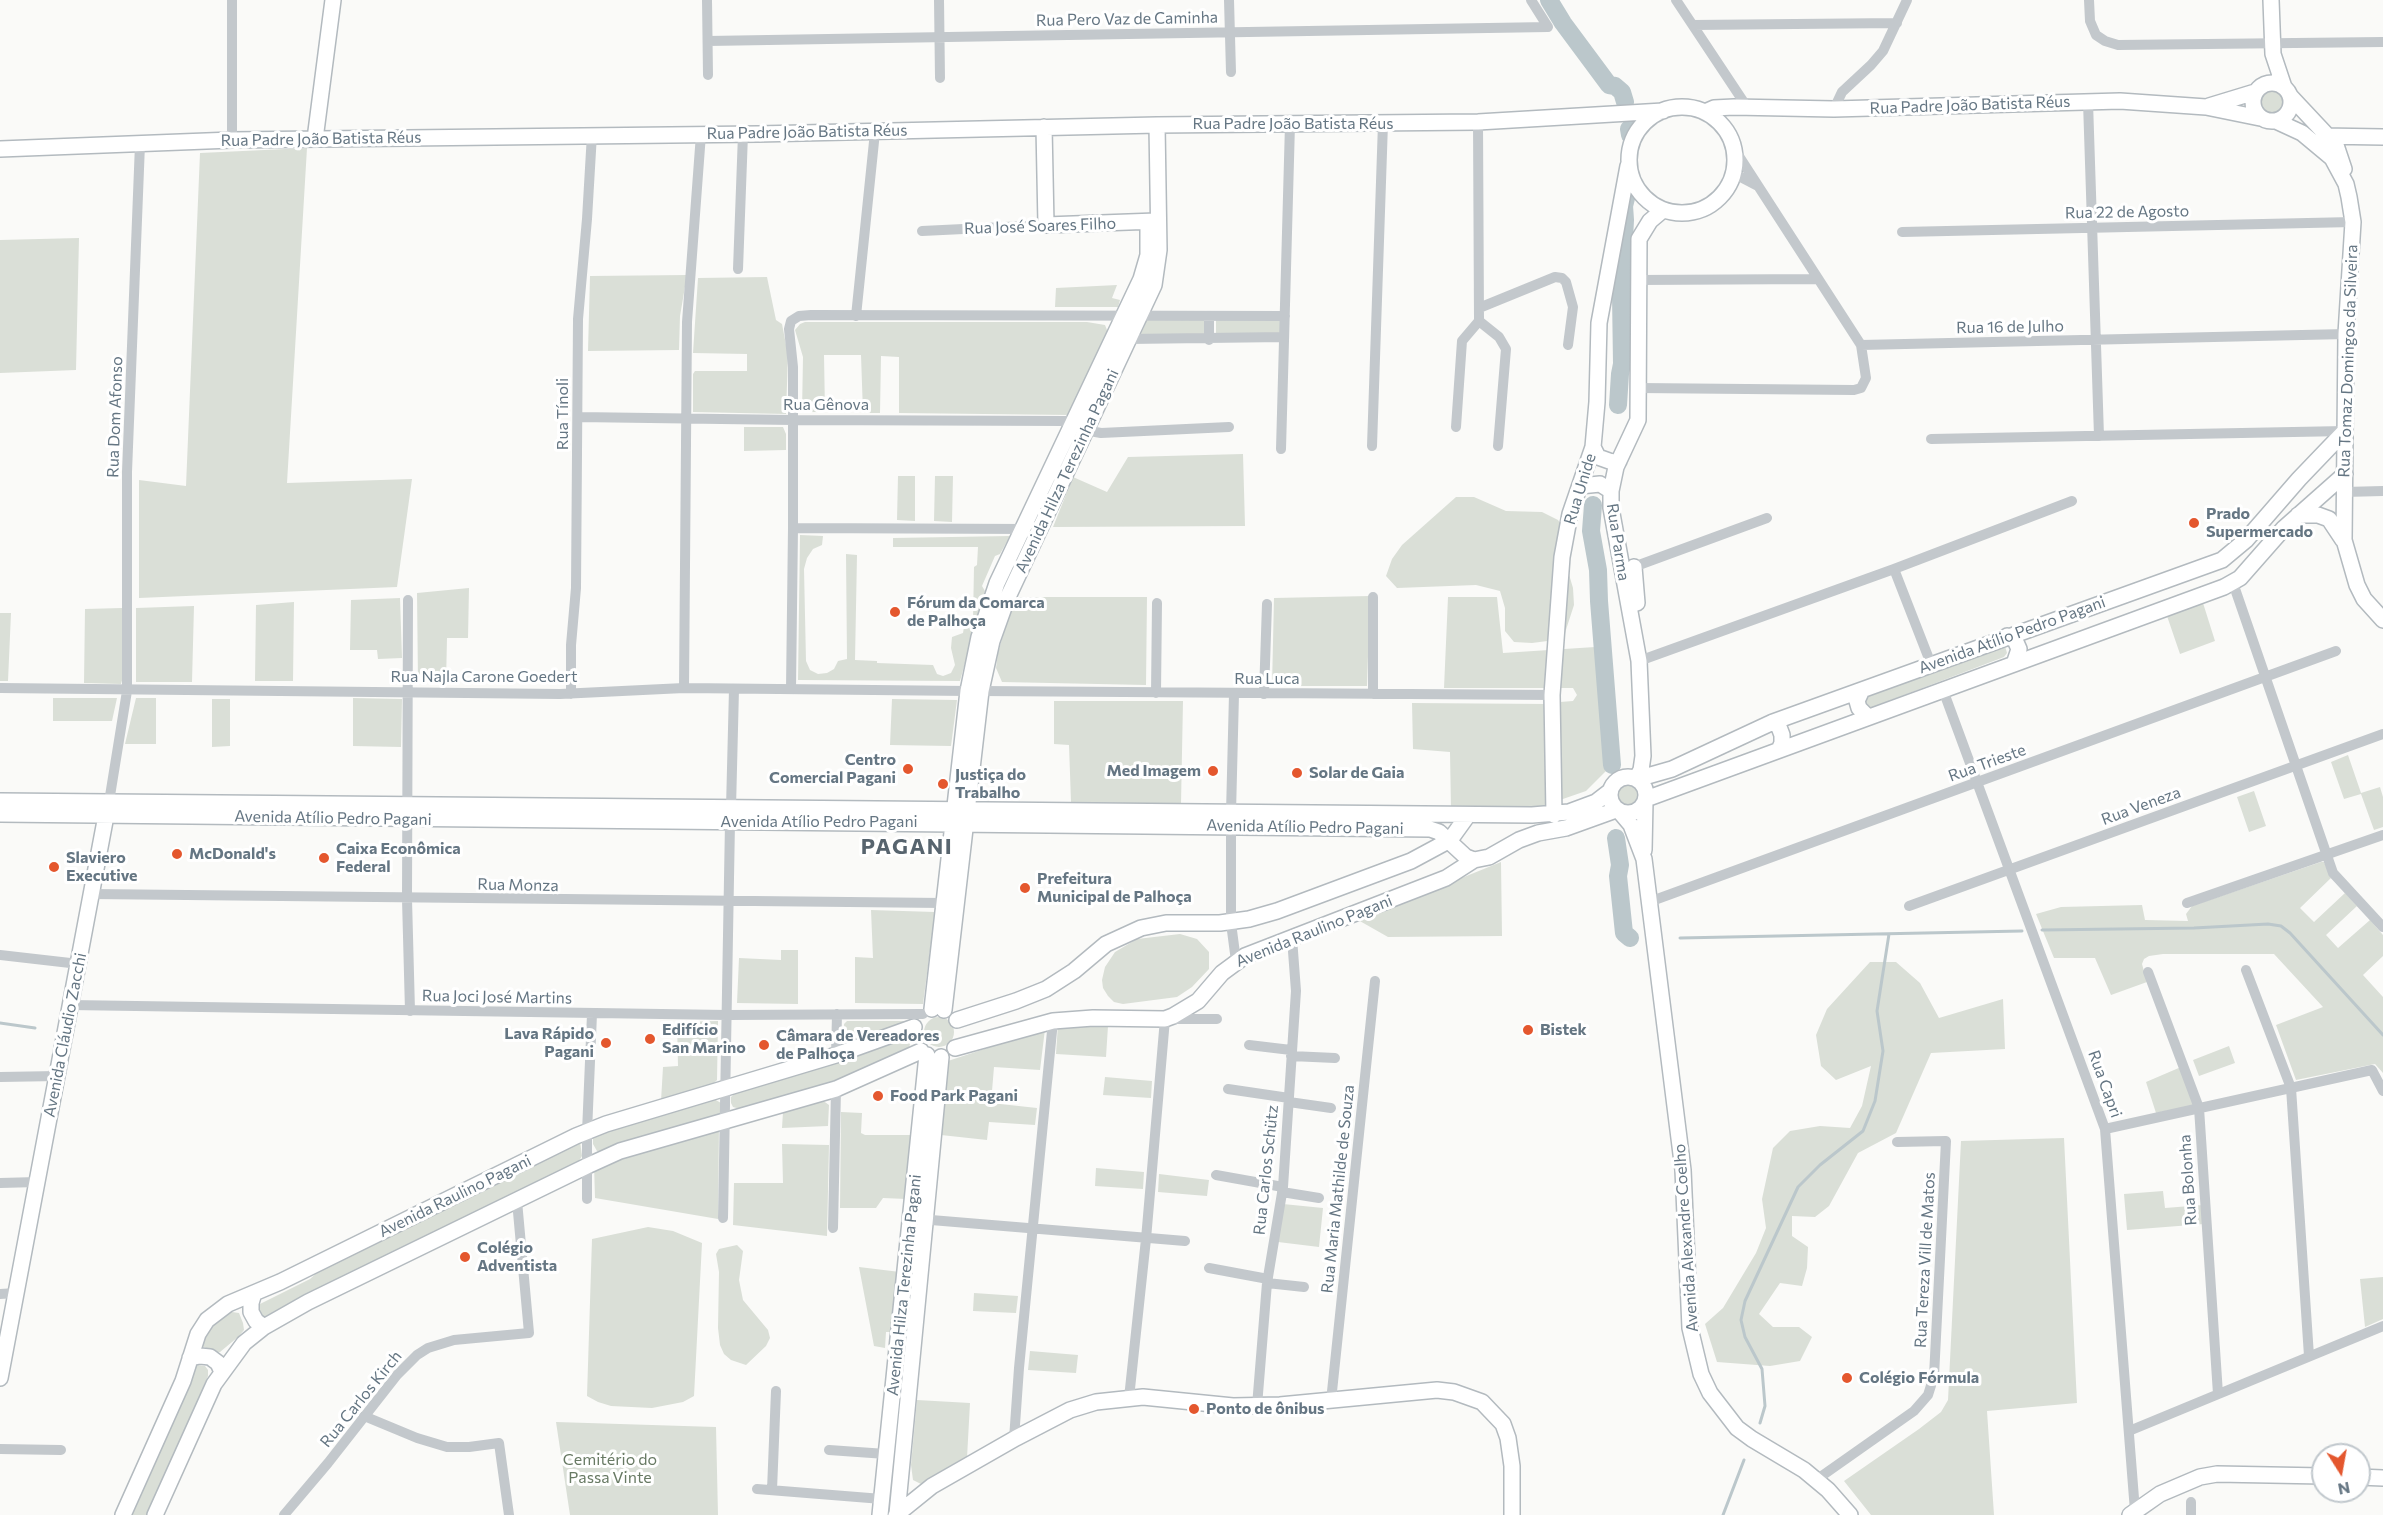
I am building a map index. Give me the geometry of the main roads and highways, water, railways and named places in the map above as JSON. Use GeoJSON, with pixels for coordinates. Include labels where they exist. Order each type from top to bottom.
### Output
{"type":"FeatureCollection","features":[{"type":"Feature","properties":{"kind":"main road"},"geometry":{"type":"LineString","coordinates":[[315,139],[333,0]]}},
{"type":"Feature","properties":{"kind":"main road"},"geometry":{"type":"LineString","coordinates":[[2271,0],[2272,49],[2288,92],[2289,112],[2276,121]]}},
{"type":"Feature","properties":{"kind":"main road"},"geometry":{"type":"LineString","coordinates":[[2272,49],[2253,103],[2260,118],[2276,121],[2302,133],[2383,137]]}},
{"type":"Feature","properties":{"kind":"main road"},"geometry":{"type":"LineString","coordinates":[[2257,90],[2268,83],[2280,84],[2309,119],[2329,136]]}},
{"type":"Feature","properties":{"kind":"main road","name":"Rua Padre João Batista Réus"},"geometry":{"type":"LineString","coordinates":[[2206,107],[2257,90]]}},
{"type":"Feature","properties":{"kind":"main road","name":"Rua Padre João Batista Réus"},"geometry":{"type":"LineString","coordinates":[[1705,112],[1714,108],[1740,107],[1834,109],[2151,102],[2206,107],[2260,118]]}},
{"type":"Feature","properties":{"kind":"main road"},"geometry":{"type":"LineString","coordinates":[[1722,125],[1725,117],[1740,107]]}},
{"type":"Feature","properties":{"kind":"main road"},"geometry":{"type":"LineString","coordinates":[[1687,108],[1705,112],[1722,125],[1733,147],[1733,173],[1720,197],[1705,208],[1685,213],[1663,210],[1646,200],[1640,193],[1628,166],[1630,148],[1637,132],[1648,119],[1663,111],[1687,108]]}},
{"type":"Feature","properties":{"kind":"main road","name":"Rua Padre João Batista Réus"},"geometry":{"type":"LineString","coordinates":[[0,149],[232,140],[1478,122],[1663,111]]}},
{"type":"Feature","properties":{"kind":"main road"},"geometry":{"type":"LineString","coordinates":[[1613,113],[1637,132]]}},
{"type":"Feature","properties":{"kind":"main road","name":"Avenida Hilza Terezinha Pagani"},"geometry":{"type":"LineString","coordinates":[[974,691],[1007,599],[1038,534],[1079,427],[1131,316],[1150,293],[1156,273],[1153,221],[1156,125]]}},
{"type":"Feature","properties":{"kind":"main road","name":"Rua José Soares Filho"},"geometry":{"type":"LineString","coordinates":[[1044,127],[1047,225],[1153,221]]}},
{"type":"Feature","properties":{"kind":"main road","name":"Rua Tomaz Domingos da Silveira"},"geometry":{"type":"LineString","coordinates":[[2302,133],[2332,158],[2346,184]]}},
{"type":"Feature","properties":{"kind":"main road","name":"Rua Tomaz Domingos da Silveira"},"geometry":{"type":"LineString","coordinates":[[2329,136],[2336,145],[2342,160],[2353,222],[2346,334],[2343,540]]}},
{"type":"Feature","properties":{"kind":"main road"},"geometry":{"type":"LineString","coordinates":[[2342,160],[2342,150],[2348,137]]}},
{"type":"Feature","properties":{"kind":"main road","name":"Rua Unide"},"geometry":{"type":"LineString","coordinates":[[1554,815],[1552,695],[1562,557],[1570,514],[1593,447],[1597,402],[1599,323],[1628,166]]}},
{"type":"Feature","properties":{"kind":"main road","name":"Rua Parma"},"geometry":{"type":"LineString","coordinates":[[1636,779],[1641,770],[1643,756],[1639,661],[1628,569],[1611,508],[1611,491],[1619,461],[1638,420],[1640,388],[1639,239],[1650,221],[1663,210]]}},
{"type":"Feature","properties":{"kind":"main road","name":"Avenida Hilza Terezinha Pagani"},"geometry":{"type":"LineString","coordinates":[[933,1011],[960,817],[974,691],[974,655],[987,610],[1023,528],[1128,339],[1131,316]]}},
{"type":"Feature","properties":{"kind":"main road","name":"Avenida Atílio Pedro Pagani"},"geometry":{"type":"LineString","coordinates":[[1636,779],[1672,769],[1773,722],[2222,560],[2238,548],[2345,431]]}},
{"type":"Feature","properties":{"kind":"main road"},"geometry":{"type":"LineString","coordinates":[[1593,447],[1598,457],[1612,462],[1619,461]]}},
{"type":"Feature","properties":{"kind":"main road","name":"Avenida Atílio Pedro Pagani"},"geometry":{"type":"LineString","coordinates":[[1645,800],[2233,583],[2298,515],[2344,474]]}},
{"type":"Feature","properties":{"kind":"main road"},"geometry":{"type":"LineString","coordinates":[[1580,486],[1600,484],[1611,491]]}},
{"type":"Feature","properties":{"kind":"main road","name":"Rua Tomaz Domingos da Silveira"},"geometry":{"type":"LineString","coordinates":[[2298,515],[2318,514],[2329,519],[2343,540],[2357,585],[2364,599],[2383,620]]}},
{"type":"Feature","properties":{"kind":"main road"},"geometry":{"type":"LineString","coordinates":[[1012,552],[1027,557]]}},
{"type":"Feature","properties":{"kind":"main road"},"geometry":{"type":"LineString","coordinates":[[2140,618],[2151,609],[2189,593],[2190,582],[2185,573]]}},
{"type":"Feature","properties":{"kind":"main road"},"geometry":{"type":"LineString","coordinates":[[2007,636],[2015,640],[2019,649],[2014,664]]}},
{"type":"Feature","properties":{"kind":"main road"},"geometry":{"type":"LineString","coordinates":[[1862,690],[1858,695],[1859,708],[1868,717]]}},
{"type":"Feature","properties":{"kind":"main road"},"geometry":{"type":"LineString","coordinates":[[1773,722],[1779,727],[1782,735],[1779,750]]}},
{"type":"Feature","properties":{"kind":"main road"},"geometry":{"type":"LineString","coordinates":[[1474,860],[1489,857],[1519,840],[1538,833],[1566,828],[1618,811],[1632,813],[1642,807],[1645,800],[1645,788],[1636,779],[1621,778],[1614,782],[1609,792],[1610,802],[1618,811]]}},
{"type":"Feature","properties":{"kind":"main road","name":"Avenida Atílio Pedro Pagani"},"geometry":{"type":"LineString","coordinates":[[0,801],[108,808],[1231,819],[1554,815],[1579,809],[1609,792]]}},
{"type":"Feature","properties":{"kind":"main road","name":"Avenida Alexandre Coelho"},"geometry":{"type":"LineString","coordinates":[[1645,800],[1644,859],[1683,1170],[1690,1328],[1701,1374],[1710,1393],[1737,1428],[1816,1480],[1850,1515]]}},
{"type":"Feature","properties":{"kind":"main road","name":"Avenida Atílio Pedro Pagani"},"geometry":{"type":"LineString","coordinates":[[0,814],[108,808]]}},
{"type":"Feature","properties":{"kind":"main road","name":"Avenida Cláudio Zacchi"},"geometry":{"type":"LineString","coordinates":[[0,1378],[108,808]]}},
{"type":"Feature","properties":{"kind":"main road","name":"Avenida Alexandre Coelho"},"geometry":{"type":"LineString","coordinates":[[1618,811],[1631,825],[1644,859]]}},
{"type":"Feature","properties":{"kind":"main road"},"geometry":{"type":"LineString","coordinates":[[1450,840],[1468,815]]}},
{"type":"Feature","properties":{"kind":"main road","name":"Avenida Hilza Terezinha Pagani"},"geometry":{"type":"LineString","coordinates":[[933,1011],[943,903],[960,817]]}},
{"type":"Feature","properties":{"kind":"main road","name":"Avenida Atílio Pedro Pagani"},"geometry":{"type":"LineString","coordinates":[[1231,819],[1430,829],[1439,832],[1466,857],[1474,860]]}},
{"type":"Feature","properties":{"kind":"main road","name":"Avenida Raulino Pagani"},"geometry":{"type":"LineString","coordinates":[[957,1020],[1046,989],[1074,971],[1106,944],[1129,932],[1166,923],[1231,923],[1277,911],[1410,861],[1450,840]]}},
{"type":"Feature","properties":{"kind":"main road","name":"Avenida Raulino Pagani"},"geometry":{"type":"LineString","coordinates":[[955,1048],[1053,1021],[1094,1018],[1165,1019],[1198,1001],[1222,973],[1236,961],[1446,878],[1474,860]]}},
{"type":"Feature","properties":{"kind":"main road"},"geometry":{"type":"LineString","coordinates":[[933,1011],[957,1020],[961,1031],[955,1048],[930,1054],[914,1039],[914,1027],[933,1011]]}},
{"type":"Feature","properties":{"kind":"main road","name":"Avenida Raulino Pagani"},"geometry":{"type":"LineString","coordinates":[[123,1515],[183,1381],[198,1334],[207,1320],[228,1304],[587,1132],[623,1118],[836,1055],[914,1027]]}},
{"type":"Feature","properties":{"kind":"main road","name":"Avenida Hilza Terezinha Pagani"},"geometry":{"type":"LineString","coordinates":[[897,1515],[930,1054]]}},
{"type":"Feature","properties":{"kind":"main road","name":"Avenida Raulino Pagani"},"geometry":{"type":"LineString","coordinates":[[155,1515],[207,1398],[222,1372],[243,1343],[264,1327],[308,1302],[587,1166],[644,1143],[836,1089],[930,1054]]}},
{"type":"Feature","properties":{"kind":"main road","name":"Avenida Hilza Terezinha Pagani"},"geometry":{"type":"LineString","coordinates":[[880,1515],[886,1454],[919,1219]]}},
{"type":"Feature","properties":{"kind":"main road"},"geometry":{"type":"LineString","coordinates":[[254,1293],[251,1302],[252,1312],[256,1321],[264,1327]]}},
{"type":"Feature","properties":{"kind":"main road"},"geometry":{"type":"LineString","coordinates":[[190,1358],[210,1357],[218,1363],[222,1372]]}},
{"type":"Feature","properties":{"kind":"main road"},"geometry":{"type":"LineString","coordinates":[[882,1494],[897,1515],[932,1486],[1014,1439],[1070,1410],[1096,1402],[1129,1398],[1257,1406],[1437,1390],[1454,1392],[1482,1402],[1503,1424],[1508,1438],[1512,1466],[1512,1515]]}},
{"type":"Feature","properties":{"kind":"main road"},"geometry":{"type":"LineString","coordinates":[[2133,1513],[2183,1483],[2208,1475],[2311,1476]]}},
{"type":"Feature","properties":{"kind":"waterway"},"geometry":{"type":"LineString","coordinates":[[1549,0],[1563,23],[1609,85],[1615,86],[1622,92],[1625,102]]}},
{"type":"Feature","properties":{"kind":"waterway"},"geometry":{"type":"LineString","coordinates":[[1629,129],[1630,135]]}},
{"type":"Feature","properties":{"kind":"waterway"},"geometry":{"type":"LineString","coordinates":[[1618,405],[1622,364],[1621,295],[1626,198]]}},
{"type":"Feature","properties":{"kind":"waterway"},"geometry":{"type":"LineString","coordinates":[[1593,505],[1591,531],[1598,570],[1612,765]]}},
{"type":"Feature","properties":{"kind":"waterway"},"geometry":{"type":"LineString","coordinates":[[1616,838],[1624,933],[1630,938]]}},
{"type":"Feature","properties":{"kind":"waterway"},"geometry":{"type":"LineString","coordinates":[[2042,930],[2194,928],[2268,924],[2281,926],[2383,1035]]}},
{"type":"Feature","properties":{"kind":"waterway"},"geometry":{"type":"LineString","coordinates":[[1680,938],[2022,931]]}},
{"type":"Feature","properties":{"kind":"waterway"},"geometry":{"type":"LineString","coordinates":[[1760,1423],[1765,1406],[1762,1369],[1745,1337],[1741,1320],[1745,1301],[1798,1187],[1820,1165],[1863,1131],[1875,1101],[1883,1051],[1877,1011],[1889,934]]}},
{"type":"Feature","properties":{"kind":"waterway"},"geometry":{"type":"LineString","coordinates":[[0,1023],[35,1028]]}},
{"type":"Feature","properties":{"kind":"waterway"},"geometry":{"type":"LineString","coordinates":[[1723,1515],[1744,1460]]}},
{"type":"Feature","properties":{"kind":"place","name":"Prado Supermercado"},"geometry":{"type":"Point","coordinates":[2194,523]}},
{"type":"Feature","properties":{"kind":"place","name":"Fórum da Comarca de Palhoça"},"geometry":{"type":"Point","coordinates":[895,612]}},
{"type":"Feature","properties":{"kind":"place","name":"Centro Comercial Pagani"},"geometry":{"type":"Point","coordinates":[908,769]}},
{"type":"Feature","properties":{"kind":"place","name":"Med Imagem"},"geometry":{"type":"Point","coordinates":[1213,771]}},
{"type":"Feature","properties":{"kind":"place","name":"Solar de Gaia"},"geometry":{"type":"Point","coordinates":[1297,773]}},
{"type":"Feature","properties":{"kind":"place","name":"Justiça do Trabalho"},"geometry":{"type":"Point","coordinates":[943,784]}},
{"type":"Feature","properties":{"kind":"place","name":"McDonald's"},"geometry":{"type":"Point","coordinates":[177,854]}},
{"type":"Feature","properties":{"kind":"place","name":"Caixa Econômica Federal"},"geometry":{"type":"Point","coordinates":[324,858]}},
{"type":"Feature","properties":{"kind":"place","name":"Slaviero Executive"},"geometry":{"type":"Point","coordinates":[54,867]}},
{"type":"Feature","properties":{"kind":"place","name":"Prefeitura Municipal de Palhoça"},"geometry":{"type":"Point","coordinates":[1025,888]}},
{"type":"Feature","properties":{"kind":"place","name":"Bistek"},"geometry":{"type":"Point","coordinates":[1528,1030]}},
{"type":"Feature","properties":{"kind":"place","name":"Edifício San Marino"},"geometry":{"type":"Point","coordinates":[650,1039]}},
{"type":"Feature","properties":{"kind":"place","name":"Lava Rápido Pagani"},"geometry":{"type":"Point","coordinates":[606,1043]}},
{"type":"Feature","properties":{"kind":"place","name":"Câmara de Vereadores de Palhoça"},"geometry":{"type":"Point","coordinates":[764,1045]}},
{"type":"Feature","properties":{"kind":"place","name":"Food Park Pagani"},"geometry":{"type":"Point","coordinates":[878,1096]}},
{"type":"Feature","properties":{"kind":"place","name":"Colégio Adventista"},"geometry":{"type":"Point","coordinates":[465,1257]}},
{"type":"Feature","properties":{"kind":"place","name":"Colégio Fórmula"},"geometry":{"type":"Point","coordinates":[1847,1378]}},
{"type":"Feature","properties":{"kind":"place","name":"Ponto de ônibus"},"geometry":{"type":"Point","coordinates":[1194,1409]}},
{"type":"Feature","properties":{"kind":"district","name":"PAGANI"},"geometry":{"type":"Point","coordinates":[907,847]}},
{"type":"Feature","properties":{"kind":"park label","name":"Cemitério do Passa Vinte"},"geometry":{"type":"Point","coordinates":[610,1469]}}]}
